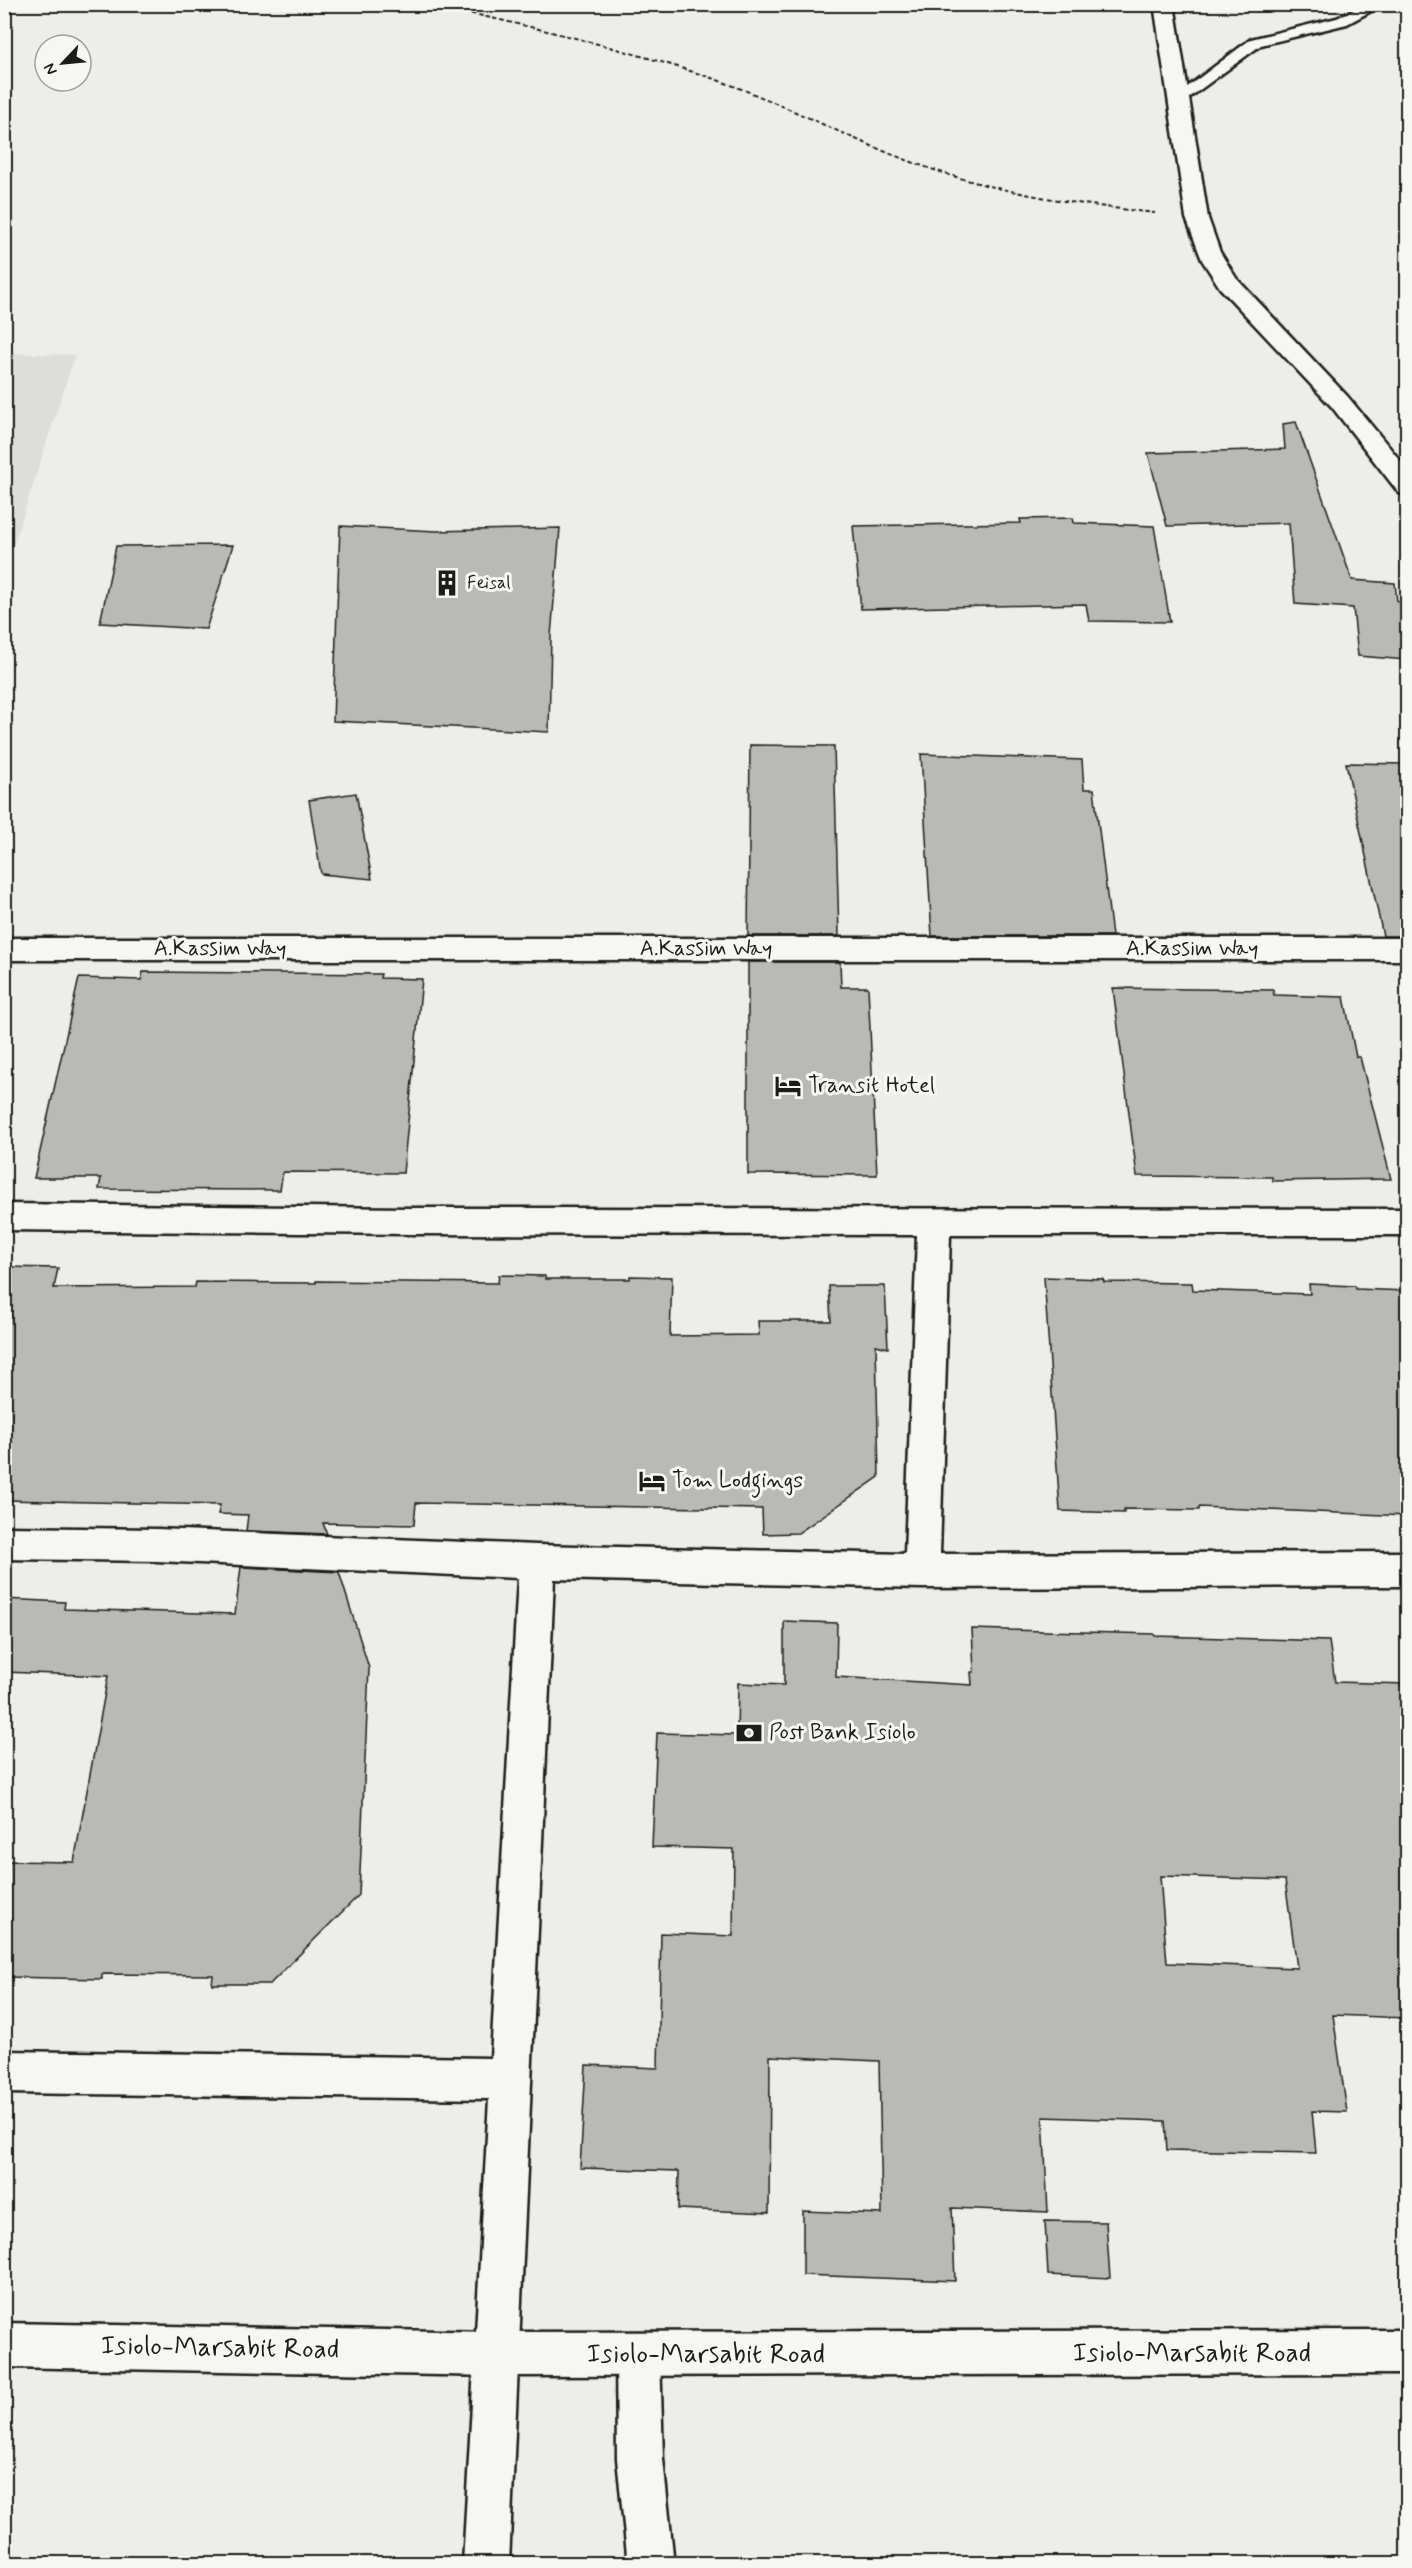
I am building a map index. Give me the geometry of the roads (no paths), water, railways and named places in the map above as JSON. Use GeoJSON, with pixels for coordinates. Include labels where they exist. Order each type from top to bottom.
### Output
{"type":"FeatureCollection","features":[{"type":"Feature","properties":{"kind":"main road"},"geometry":{"type":"LineString","coordinates":[[1164,4],[1197,218],[1203,243],[1212,262],[1228,283],[1341,402],[1407,487]]}},
{"type":"Feature","properties":{"kind":"main road","name":"A.Kassim Way"},"geometry":{"type":"LineString","coordinates":[[4,949],[1407,949]]}},
{"type":"Feature","properties":{"kind":"main road"},"geometry":{"type":"LineString","coordinates":[[4,1217],[1407,1222]]}},
{"type":"Feature","properties":{"kind":"main road"},"geometry":{"type":"LineString","coordinates":[[922,1571],[934,1222]]}},
{"type":"Feature","properties":{"kind":"main road"},"geometry":{"type":"LineString","coordinates":[[4,1543],[157,1545],[537,1562],[922,1571],[1407,1569]]}},
{"type":"Feature","properties":{"kind":"main road"},"geometry":{"type":"LineString","coordinates":[[486,2564],[537,1562]]}},
{"type":"Feature","properties":{"kind":"main road"},"geometry":{"type":"LineString","coordinates":[[4,2072],[511,2079]]}},
{"type":"Feature","properties":{"kind":"main road","name":"Isiolo-Marsabit Road"},"geometry":{"type":"LineString","coordinates":[[4,2344],[496,2354],[1407,2352]]}},
{"type":"Feature","properties":{"kind":"main road"},"geometry":{"type":"LineString","coordinates":[[638,2354],[638,2434],[642,2507],[651,2564]]}},
{"type":"Feature","properties":{"kind":"lane"},"geometry":{"type":"LineString","coordinates":[[1178,100],[1256,42],[1342,21],[1378,4]]}},
{"type":"Feature","properties":{"kind":"place","name":"Feisal"},"geometry":{"type":"Point","coordinates":[447,583]}},
{"type":"Feature","properties":{"kind":"place","name":"Transit Hotel"},"geometry":{"type":"Point","coordinates":[788,1086]}},
{"type":"Feature","properties":{"kind":"place","name":"Tom Lodgings"},"geometry":{"type":"Point","coordinates":[652,1481]}},
{"type":"Feature","properties":{"kind":"place","name":"Post Bank Isiolo"},"geometry":{"type":"Point","coordinates":[749,1733]}}]}
